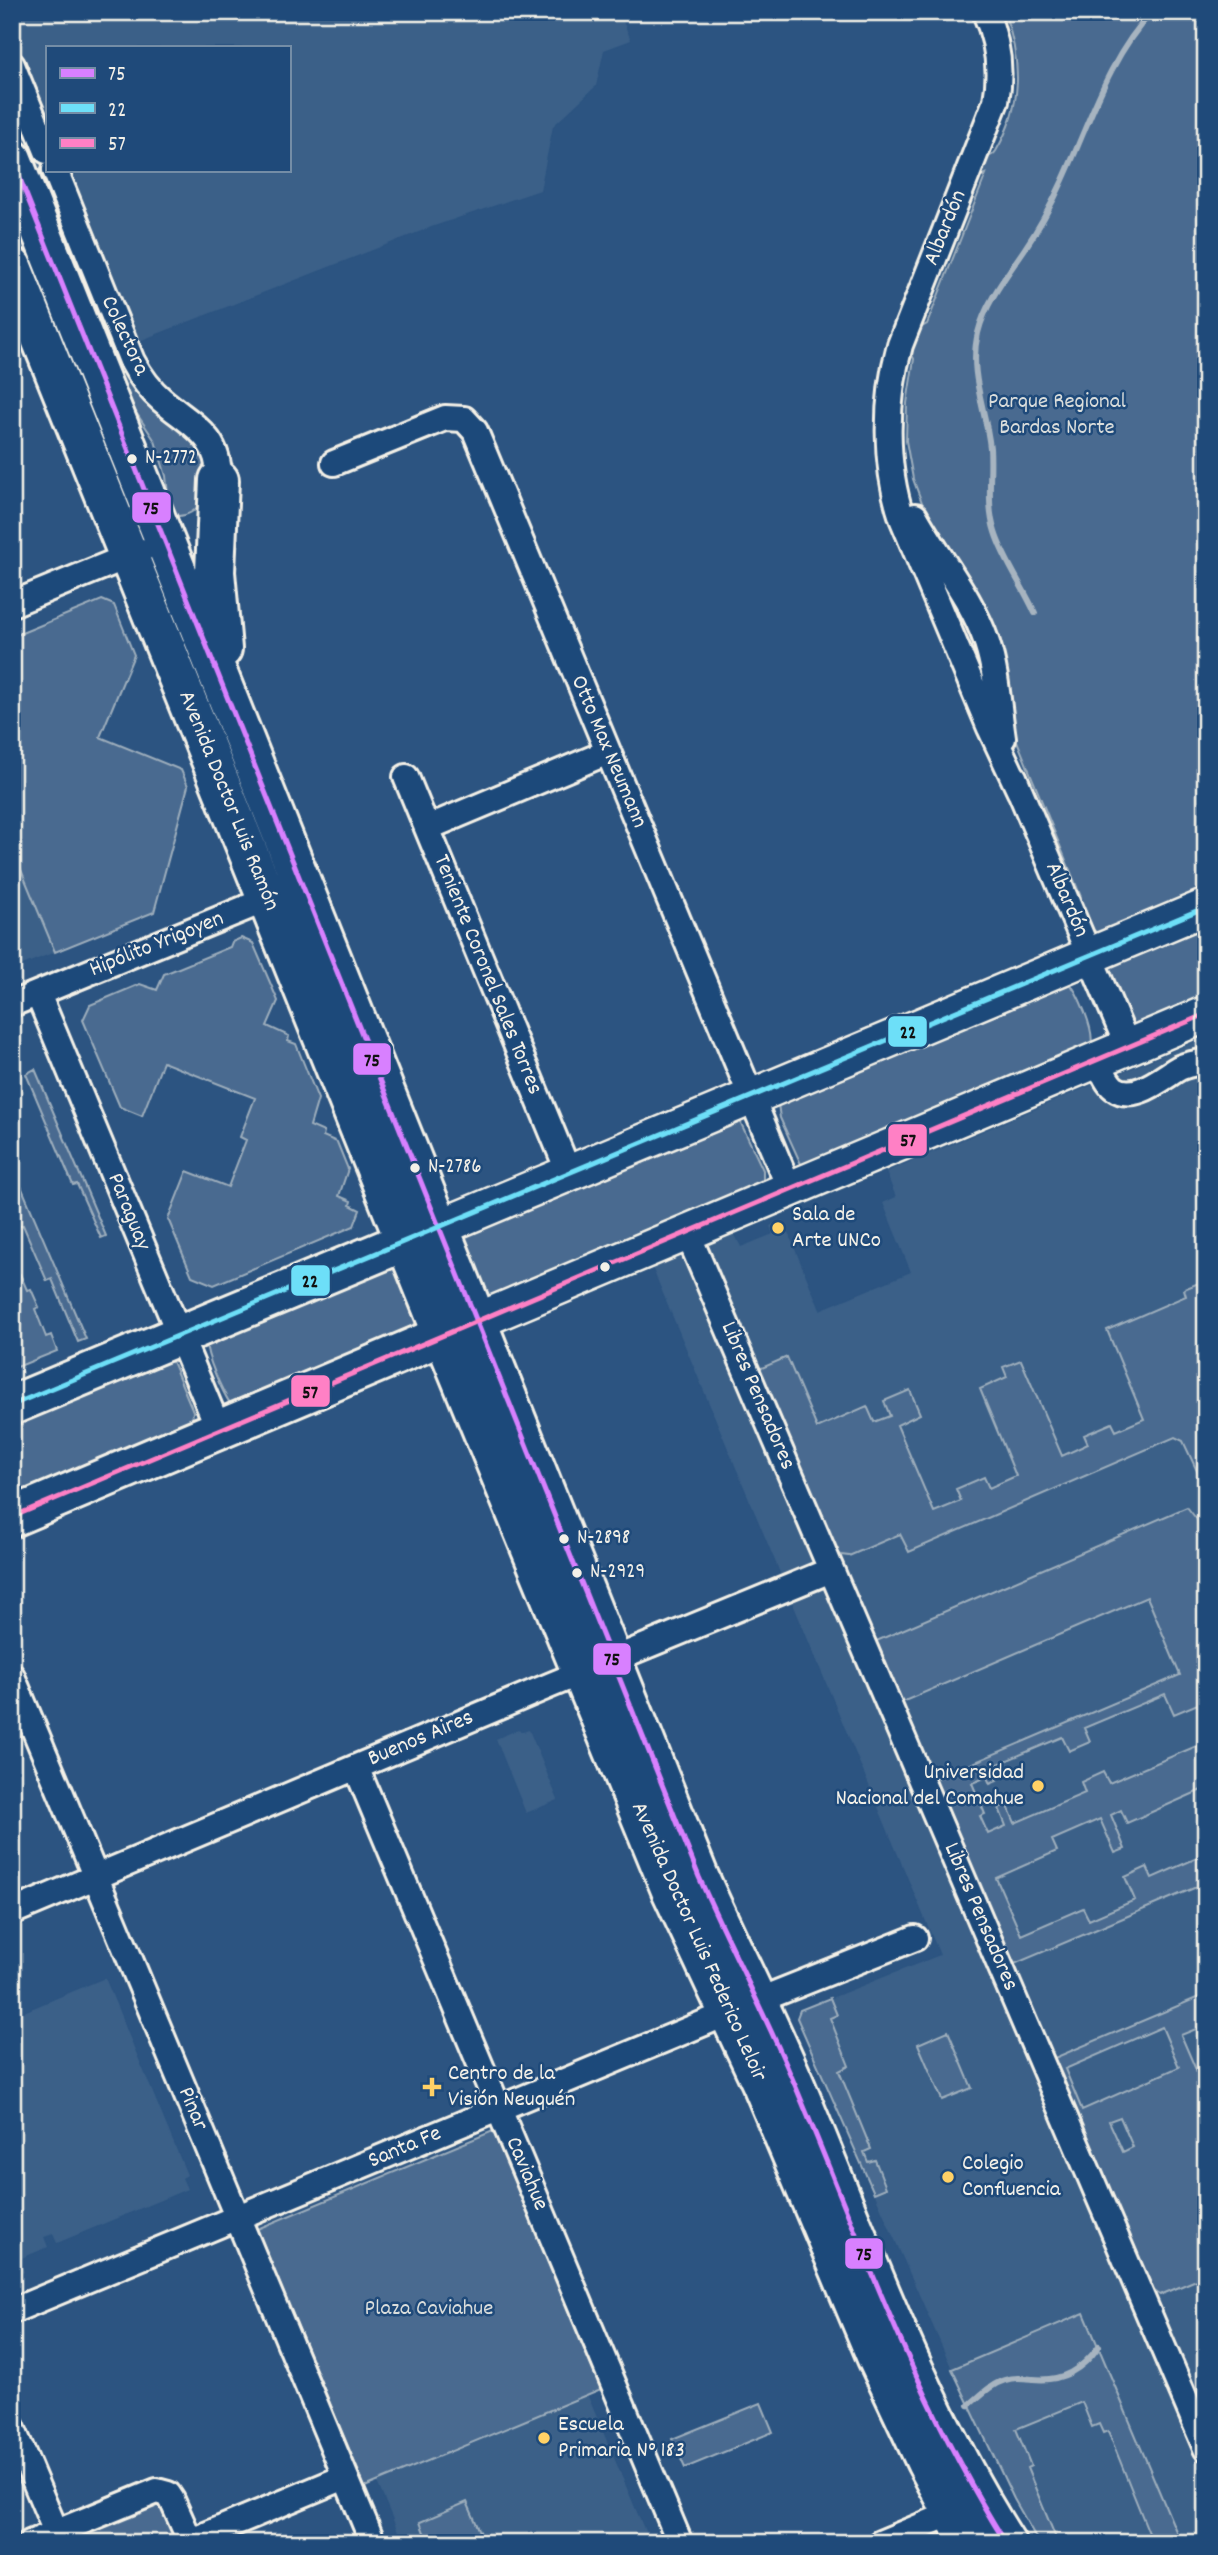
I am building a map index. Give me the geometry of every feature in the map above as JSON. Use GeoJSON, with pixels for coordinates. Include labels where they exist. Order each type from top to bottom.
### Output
{"type":"FeatureCollection","features":[{"type":"Feature","properties":{"kind":"main road","name":"Avenida Doctor Luis Ramón"},"geometry":{"type":"LineString","coordinates":[[12,159],[38,186],[165,540],[303,885],[422,1234]]}},
{"type":"Feature","properties":{"kind":"main road","name":"Avenida Doctor Luis Ramón"},"geometry":{"type":"LineString","coordinates":[[12,267],[268,900],[422,1234],[460,1328]]}},
{"type":"Feature","properties":{"kind":"main road"},"geometry":{"type":"LineString","coordinates":[[165,540],[187,528],[204,513],[215,494],[219,480]]}},
{"type":"Feature","properties":{"kind":"main road"},"geometry":{"type":"LineString","coordinates":[[219,480],[215,572],[219,628],[236,720]]}},
{"type":"Feature","properties":{"kind":"main road"},"geometry":{"type":"LineString","coordinates":[[12,1405],[1206,907]]}},
{"type":"Feature","properties":{"kind":"main road"},"geometry":{"type":"LineString","coordinates":[[12,1517],[1206,1014]]}},
{"type":"Feature","properties":{"kind":"main road","name":"Avenida Doctor Luis Federico Leloir"},"geometry":{"type":"LineString","coordinates":[[460,1328],[597,1666],[671,1890],[742,2007],[795,2084],[877,2284],[919,2378],[975,2491],[1006,2543]]}},
{"type":"Feature","properties":{"kind":"main road","name":"Avenida Doctor Luis Federico Leloir"},"geometry":{"type":"LineString","coordinates":[[742,2007],[776,2118],[876,2356],[960,2528]]}},
{"type":"Feature","properties":{"kind":"street","name":"Albardón"},"geometry":{"type":"LineString","coordinates":[[985,12],[995,38],[999,60],[996,101],[903,333],[892,386],[890,446],[893,485],[902,518],[989,728],[1020,792],[1090,956],[1113,1054],[1111,1085],[1115,1089],[1128,1092],[1145,1088],[1182,1067],[1206,1061]]}},
{"type":"Feature","properties":{"kind":"street"},"geometry":{"type":"LineString","coordinates":[[12,65],[46,149]]}},
{"type":"Feature","properties":{"kind":"street","name":"Colectora"},"geometry":{"type":"LineString","coordinates":[[38,186],[141,377],[152,391],[204,433],[215,453],[219,480]]}},
{"type":"Feature","properties":{"kind":"street","name":"Otto Max Neumann"},"geometry":{"type":"LineString","coordinates":[[334,463],[433,421],[455,417],[464,419],[475,431],[790,1190]]}},
{"type":"Feature","properties":{"kind":"street"},"geometry":{"type":"LineString","coordinates":[[12,604],[165,540]]}},
{"type":"Feature","properties":{"kind":"street"},"geometry":{"type":"LineString","coordinates":[[427,828],[608,752]]}},
{"type":"Feature","properties":{"kind":"street","name":"Teniente Coronel Sales Torres"},"geometry":{"type":"LineString","coordinates":[[406,777],[569,1173]]}},
{"type":"Feature","properties":{"kind":"street","name":"Hipólito Yrigoyen"},"geometry":{"type":"LineString","coordinates":[[12,1004],[303,885]]}},
{"type":"Feature","properties":{"kind":"street","name":"Paraguay"},"geometry":{"type":"LineString","coordinates":[[38,994],[219,1430]]}},
{"type":"Feature","properties":{"kind":"street","name":"Libres Pensadores"},"geometry":{"type":"LineString","coordinates":[[687,1232],[1206,2448]]}},
{"type":"Feature","properties":{"kind":"street","name":"Buenos Aires"},"geometry":{"type":"LineString","coordinates":[[12,1912],[831,1570]]}},
{"type":"Feature","properties":{"kind":"street","name":"Pinar"},"geometry":{"type":"LineString","coordinates":[[12,1676],[373,2543]]}},
{"type":"Feature","properties":{"kind":"street","name":"Caviahue"},"geometry":{"type":"LineString","coordinates":[[356,1767],[680,2543]]}},
{"type":"Feature","properties":{"kind":"street","name":"Santa Fe"},"geometry":{"type":"LineString","coordinates":[[12,2311],[742,2007],[915,1938]]}},
{"type":"Feature","properties":{"kind":"street"},"geometry":{"type":"LineString","coordinates":[[12,2427],[56,2532]]}},
{"type":"Feature","properties":{"kind":"street"},"geometry":{"type":"LineString","coordinates":[[30,2543],[157,2491],[168,2494],[172,2500],[191,2542],[345,2476]]}},
{"type":"Feature","properties":{"kind":"street"},"geometry":{"type":"LineString","coordinates":[[880,2543],[960,2528]]}},
{"type":"Feature","properties":{"kind":"shaded area"},"geometry":{"type":"Polygon","coordinates":[[[12,12],[619,12],[631,40],[604,50],[596,86],[553,126],[540,190],[434,226],[139,341],[69,172],[290,172],[290,46],[46,46],[46,116],[12,33],[12,12]]]}},
{"type":"Feature","properties":{"kind":"shaded area"},"geometry":{"type":"Polygon","coordinates":[[[12,848],[55,952],[12,969],[12,848]]]}},
{"type":"Feature","properties":{"kind":"shaded area","name":"Universidad Nacional del Comahue"},"geometry":{"type":"Polygon","coordinates":[[[1206,1037],[1206,2543],[1039,2543],[1014,2499],[952,2369],[797,2018],[801,2010],[940,1955],[652,1267],[734,1233],[741,1247],[773,1234],[770,1226],[783,1220],[820,1310],[911,1272],[883,1203],[896,1197],[886,1172],[1206,1037]]]}},
{"type":"Feature","properties":{"kind":"shaded area"},"geometry":{"type":"Polygon","coordinates":[[[517,1730],[529,1730],[558,1800],[526,1813],[496,1739],[517,1730]]]}},
{"type":"Feature","properties":{"kind":"shaded area"},"geometry":{"type":"Polygon","coordinates":[[[105,1978],[187,2175],[182,2178],[187,2189],[57,2243],[53,2234],[44,2237],[48,2247],[19,2259],[24,2272],[12,2276],[12,2017],[105,1978]]]}},
{"type":"Feature","properties":{"kind":"shaded area","name":"Escuela Primaria N° 183"},"geometry":{"type":"Polygon","coordinates":[[[587,2394],[650,2543],[403,2543],[377,2482],[587,2394]]]}},
{"type":"Feature","properties":{"kind":"green space","name":"Parque Regional Bardas Norte"},"geometry":{"type":"Polygon","coordinates":[[[1004,12],[1206,12],[1206,894],[1098,933],[1084,918],[1081,897],[1017,741],[1005,665],[992,621],[970,579],[943,539],[932,534],[923,518],[924,508],[913,479],[906,441],[907,403],[914,359],[909,349],[915,331],[927,324],[986,174],[977,177],[984,162],[994,153],[1005,134],[1015,100],[1017,83],[1014,48],[1004,12]]]}},
{"type":"Feature","properties":{"kind":"green space"},"geometry":{"type":"Polygon","coordinates":[[[12,93],[43,168],[32,173],[12,124],[12,93]]]}},
{"type":"Feature","properties":{"kind":"green space"},"geometry":{"type":"Polygon","coordinates":[[[55,199],[129,382],[139,394],[179,426],[199,450],[204,465],[201,501],[194,511],[188,514],[178,516],[169,504],[166,476],[155,441],[121,390],[45,203],[55,199]]]}},
{"type":"Feature","properties":{"kind":"green space"},"geometry":{"type":"Polygon","coordinates":[[[930,562],[975,630],[992,721],[930,562]]]}},
{"type":"Feature","properties":{"kind":"green space"},"geometry":{"type":"Polygon","coordinates":[[[102,600],[114,605],[134,655],[100,737],[181,770],[188,786],[154,912],[55,952],[12,848],[12,637],[102,600]]]}},
{"type":"Feature","properties":{"kind":"green space"},"geometry":{"type":"Polygon","coordinates":[[[1206,917],[1206,1002],[1137,1026],[1133,1024],[1108,966],[1206,917]]]}},
{"type":"Feature","properties":{"kind":"green space"},"geometry":{"type":"Polygon","coordinates":[[[241,938],[253,943],[278,1001],[267,1026],[289,1036],[288,1041],[296,1044],[318,1099],[310,1126],[337,1142],[348,1169],[339,1196],[351,1201],[350,1205],[360,1210],[354,1226],[214,1285],[192,1276],[168,1219],[187,1171],[228,1187],[246,1140],[240,1137],[255,1098],[163,1062],[142,1116],[120,1107],[83,1020],[90,1005],[140,984],[157,990],[164,974],[230,947],[232,942],[241,938]]]}},
{"type":"Feature","properties":{"kind":"green space"},"geometry":{"type":"Polygon","coordinates":[[[1067,980],[1085,1011],[1091,1045],[803,1166],[800,1162],[780,1118],[778,1104],[1067,980]]]}},
{"type":"Feature","properties":{"kind":"green space"},"geometry":{"type":"Polygon","coordinates":[[[35,1069],[106,1236],[101,1238],[77,1184],[73,1185],[26,1074],[35,1069]]]}},
{"type":"Feature","properties":{"kind":"green space"},"geometry":{"type":"Polygon","coordinates":[[[739,1119],[763,1170],[763,1183],[488,1302],[456,1229],[739,1119]]]}},
{"type":"Feature","properties":{"kind":"green space"},"geometry":{"type":"Polygon","coordinates":[[[12,1165],[86,1339],[78,1342],[52,1279],[47,1281],[23,1225],[12,1229],[12,1165]]]}},
{"type":"Feature","properties":{"kind":"green space"},"geometry":{"type":"Polygon","coordinates":[[[394,1264],[420,1327],[231,1405],[219,1383],[206,1341],[394,1264]]]}},
{"type":"Feature","properties":{"kind":"green space"},"geometry":{"type":"Polygon","coordinates":[[[12,1270],[15,1276],[20,1274],[27,1290],[31,1289],[39,1307],[35,1309],[46,1337],[51,1335],[57,1351],[12,1369],[12,1270]]]}},
{"type":"Feature","properties":{"kind":"green space"},"geometry":{"type":"Polygon","coordinates":[[[1206,1280],[1206,1490],[1183,1441],[1175,1437],[909,1552],[900,1534],[849,1556],[841,1555],[835,1550],[757,1370],[787,1357],[817,1428],[867,1406],[874,1422],[890,1416],[884,1401],[910,1390],[920,1414],[897,1425],[934,1512],[961,1501],[956,1489],[984,1477],[989,1488],[1016,1476],[980,1389],[1007,1377],[1003,1367],[1021,1360],[1062,1456],[1088,1444],[1084,1435],[1112,1423],[1116,1431],[1144,1419],[1107,1330],[1186,1296],[1184,1289],[1206,1280]]]}},
{"type":"Feature","properties":{"kind":"green space"},"geometry":{"type":"Polygon","coordinates":[[[171,1359],[193,1411],[192,1423],[12,1502],[12,1414],[171,1359]]]}},
{"type":"Feature","properties":{"kind":"green space"},"geometry":{"type":"Polygon","coordinates":[[[1187,1507],[1206,1531],[1206,1716],[1200,1703],[1174,1714],[1165,1694],[1084,1728],[1090,1742],[1069,1751],[1062,1737],[991,1767],[997,1781],[990,1784],[987,1777],[972,1783],[985,1814],[980,1816],[988,1834],[1006,1826],[999,1808],[1007,1804],[1015,1823],[1085,1793],[1081,1782],[1103,1772],[1109,1783],[1206,1742],[1206,1788],[1127,1823],[1121,1810],[1111,1815],[1125,1849],[1115,1853],[1100,1819],[1052,1840],[1057,1851],[996,1878],[1021,1935],[1083,1908],[1089,1920],[1135,1900],[1125,1877],[1147,1867],[1152,1878],[1206,1854],[1206,1883],[1012,1965],[933,1780],[1180,1675],[1151,1606],[1147,1597],[900,1703],[874,1642],[1187,1507]]]}},
{"type":"Feature","properties":{"kind":"green space"},"geometry":{"type":"Polygon","coordinates":[[[1206,1994],[1206,2025],[1181,2035],[1206,2093],[1206,2276],[1160,2295],[1149,2287],[1052,2059],[1206,1994]],[[1162,2027],[1065,2069],[1082,2110],[1179,2067],[1162,2027]],[[1120,2117],[1109,2121],[1123,2152],[1133,2147],[1120,2117]]]}},
{"type":"Feature","properties":{"kind":"green space"},"geometry":{"type":"Polygon","coordinates":[[[830,1998],[837,2015],[830,2018],[849,2066],[839,2071],[871,2149],[864,2152],[868,2162],[875,2160],[886,2188],[874,2193],[797,2018],[800,2010],[830,1998]]]}},
{"type":"Feature","properties":{"kind":"green space"},"geometry":{"type":"Polygon","coordinates":[[[948,2031],[972,2088],[942,2100],[918,2044],[948,2031]]]}},
{"type":"Feature","properties":{"kind":"green space","name":"Plaza Caviahue"},"geometry":{"type":"Polygon","coordinates":[[[493,2131],[601,2389],[365,2487],[257,2229],[493,2131]]]}},
{"type":"Feature","properties":{"kind":"green space"},"geometry":{"type":"Polygon","coordinates":[[[1084,2313],[1181,2543],[1153,2543],[1108,2431],[1103,2433],[1099,2424],[1092,2427],[1082,2402],[1016,2429],[1031,2466],[1027,2468],[1058,2543],[1039,2543],[1014,2499],[952,2369],[1084,2313]]]}},
{"type":"Feature","properties":{"kind":"green space"},"geometry":{"type":"Polygon","coordinates":[[[761,2403],[773,2432],[685,2468],[672,2439],[761,2403]]]}},
{"type":"Feature","properties":{"kind":"green space"},"geometry":{"type":"Polygon","coordinates":[[[467,2502],[485,2543],[428,2543],[420,2522],[467,2502]]]}},
{"type":"Feature","properties":{"kind":"green space"},"geometry":{"type":"Polygon","coordinates":[[[155,2504],[162,2506],[179,2543],[58,2543],[155,2504]]]}},
{"type":"Feature","properties":{"kind":"waterway"},"geometry":{"type":"LineString","coordinates":[[1035,613],[1003,553],[992,522],[990,448],[976,377],[975,348],[981,322],[991,300],[1035,233],[1054,198],[1111,71],[1123,50],[1152,12]]}},
{"type":"Feature","properties":{"kind":"waterway"},"geometry":{"type":"LineString","coordinates":[[969,2405],[990,2387],[1005,2380],[1053,2378],[1070,2373],[1086,2362],[1099,2346]]}},
{"type":"Feature","properties":{"kind":"waterway"},"geometry":{"type":"LineString","coordinates":[[1203,2518],[1206,2524]]}},
{"type":"Feature","properties":{"kind":"transit line","name":"75"},"geometry":{"type":"LineString","coordinates":[[12,159],[699,1877],[784,2059],[917,2376],[944,2433],[1006,2543]]}},
{"type":"Feature","properties":{"kind":"transit line","name":"22"},"geometry":{"type":"LineString","coordinates":[[12,1405],[1206,907]]}},
{"type":"Feature","properties":{"kind":"transit line","name":"57"},"geometry":{"type":"LineString","coordinates":[[12,1517],[1206,1014]]}},
{"type":"Feature","properties":{"kind":"place","name":"N-2772"},"geometry":{"type":"Point","coordinates":[132,459]}},
{"type":"Feature","properties":{"kind":"place","name":"N-2786"},"geometry":{"type":"Point","coordinates":[415,1168]}},
{"type":"Feature","properties":{"kind":"place","name":"Sala de Arte UNCo"},"geometry":{"type":"Point","coordinates":[778,1228]}},
{"type":"Feature","properties":{"kind":"place","name":"N-2898"},"geometry":{"type":"Point","coordinates":[564,1539]}},
{"type":"Feature","properties":{"kind":"place","name":"N-2929"},"geometry":{"type":"Point","coordinates":[577,1573]}},
{"type":"Feature","properties":{"kind":"place","name":"Universidad Nacional del Comahue"},"geometry":{"type":"Point","coordinates":[1038,1786]}},
{"type":"Feature","properties":{"kind":"place","name":"Centro de la Visión Neuquén"},"geometry":{"type":"Point","coordinates":[432,2087]}},
{"type":"Feature","properties":{"kind":"place","name":"Colegio Confluencia"},"geometry":{"type":"Point","coordinates":[948,2177]}},
{"type":"Feature","properties":{"kind":"place","name":"Escuela Primaria N° 183"},"geometry":{"type":"Point","coordinates":[544,2438]}}]}
